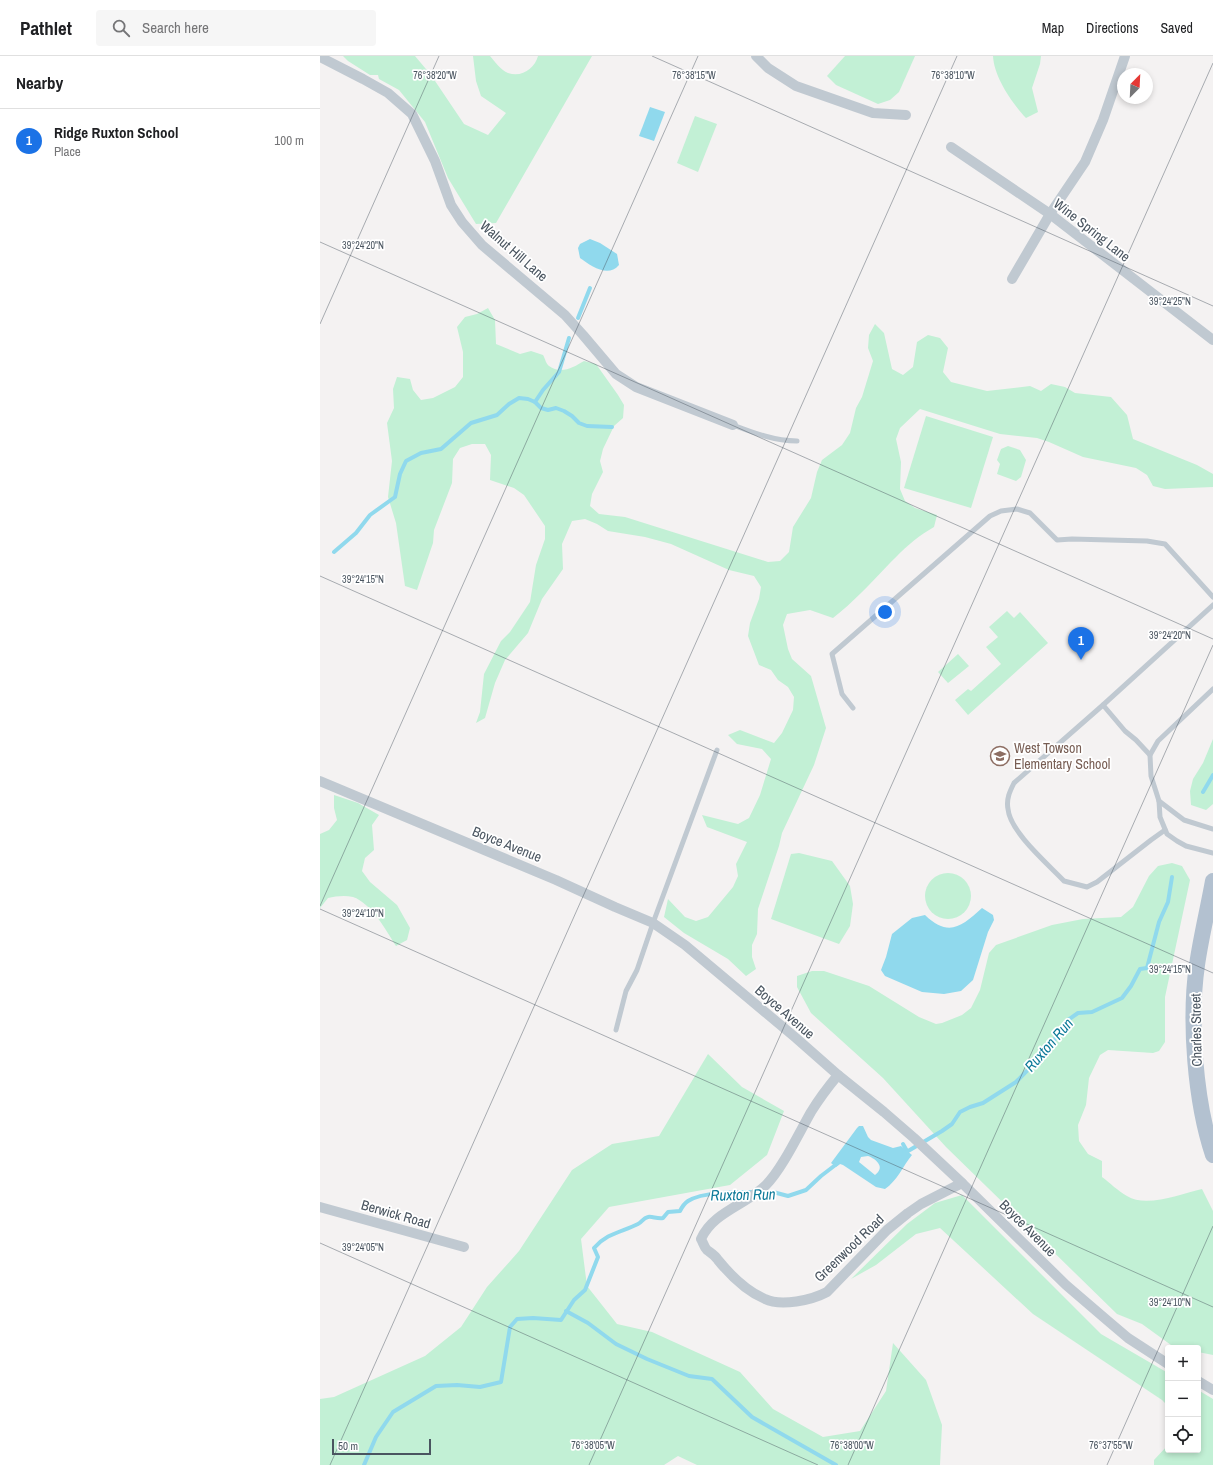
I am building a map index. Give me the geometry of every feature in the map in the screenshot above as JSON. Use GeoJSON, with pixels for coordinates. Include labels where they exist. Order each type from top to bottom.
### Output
{"type":"FeatureCollection","features":[{"type":"Feature","properties":{"kind":"main road","name":"Charles Street"},"geometry":{"type":"LineString","coordinates":[[1213,881],[1197,966],[1194,1007],[1195,1053],[1206,1132],[1213,1155]]}},
{"type":"Feature","properties":{"kind":"street"},"geometry":{"type":"LineString","coordinates":[[756,56],[768,68],[796,86],[873,113],[906,115]]}},
{"type":"Feature","properties":{"kind":"street"},"geometry":{"type":"LineString","coordinates":[[1012,279],[1050,214],[1085,162],[1104,120],[1125,56]]}},
{"type":"Feature","properties":{"kind":"street","name":"Walnut Hill Lane"},"geometry":{"type":"LineString","coordinates":[[320,57],[388,93],[412,114],[435,162],[451,204],[462,222],[482,245],[565,315],[616,374],[636,387],[733,425]]}},
{"type":"Feature","properties":{"kind":"street","name":"Wine Spring Lane"},"geometry":{"type":"LineString","coordinates":[[951,147],[1050,214],[1213,340]]}},
{"type":"Feature","properties":{"kind":"street","name":"Boyce Avenue"},"geometry":{"type":"LineString","coordinates":[[320,781],[556,880],[653,923],[685,945],[914,1138],[1078,1295],[1128,1338],[1165,1362]]}},
{"type":"Feature","properties":{"kind":"street","name":"Greenwood Road"},"geometry":{"type":"LineString","coordinates":[[838,1075],[819,1098],[782,1163],[766,1185],[742,1203],[721,1215],[705,1230],[701,1239],[706,1249],[715,1255],[730,1275],[766,1300],[790,1302],[818,1296],[827,1292],[887,1230],[908,1213],[921,1204],[962,1183]]}},
{"type":"Feature","properties":{"kind":"street","name":"Berwick Road"},"geometry":{"type":"LineString","coordinates":[[320,1207],[464,1247]]}},
{"type":"Feature","properties":{"kind":"street"},"geometry":{"type":"LineString","coordinates":[[1201,1378],[1213,1381]]}},
{"type":"Feature","properties":{"kind":"street"},"geometry":{"type":"LineString","coordinates":[[1201,1384],[1213,1390]]}},
{"type":"Feature","properties":{"kind":"lane"},"geometry":{"type":"LineString","coordinates":[[733,425],[769,438],[797,442]]}},
{"type":"Feature","properties":{"kind":"lane"},"geometry":{"type":"LineString","coordinates":[[853,708],[842,694],[832,654],[990,516],[1001,510],[1017,509],[1030,513],[1057,540],[1147,541],[1164,544],[1213,597]]}},
{"type":"Feature","properties":{"kind":"lane"},"geometry":{"type":"LineString","coordinates":[[1166,830],[1098,882],[1087,887],[1064,881],[1018,832],[1011,821],[1008,809],[1008,795],[1014,783],[1213,605]]}},
{"type":"Feature","properties":{"kind":"lane"},"geometry":{"type":"LineString","coordinates":[[1213,689],[1158,741],[1150,755],[1151,776],[1158,801],[1160,817],[1167,834],[1177,842],[1213,853]]}},
{"type":"Feature","properties":{"kind":"lane"},"geometry":{"type":"LineString","coordinates":[[1103,705],[1125,731],[1150,755]]}},
{"type":"Feature","properties":{"kind":"lane"},"geometry":{"type":"LineString","coordinates":[[616,1030],[626,991],[637,970],[717,750]]}},
{"type":"Feature","properties":{"kind":"lane"},"geometry":{"type":"LineString","coordinates":[[1158,801],[1184,820],[1213,829]]}},
{"type":"Feature","properties":{"kind":"green space"},"geometry":{"type":"Polygon","coordinates":[[[343,56],[415,56],[431,75],[464,124],[488,135],[506,113],[481,96],[476,81],[473,56],[490,56],[503,70],[508,73],[518,74],[531,68],[538,56],[592,56],[496,223],[476,224],[448,178],[425,122],[399,90],[379,79],[378,75],[370,75],[348,61],[343,56]]]}},
{"type":"Feature","properties":{"kind":"green space"},"geometry":{"type":"Polygon","coordinates":[[[845,56],[915,56],[899,92],[890,100],[878,104],[836,85],[827,76],[845,56]]]}},
{"type":"Feature","properties":{"kind":"green space"},"geometry":{"type":"Polygon","coordinates":[[[993,56],[1041,56],[1040,64],[1032,88],[1038,112],[1026,118],[1021,112],[1000,81],[993,56]]]}},
{"type":"Feature","properties":{"kind":"green space"},"geometry":{"type":"Polygon","coordinates":[[[695,116],[717,124],[698,172],[677,163],[695,116]]]}},
{"type":"Feature","properties":{"kind":"green space"},"geometry":{"type":"Polygon","coordinates":[[[488,308],[495,320],[496,344],[520,354],[531,351],[543,355],[548,365],[558,370],[576,366],[584,361],[596,364],[624,405],[623,418],[614,426],[603,449],[600,461],[603,472],[592,494],[590,506],[599,514],[625,517],[768,562],[780,561],[789,552],[793,527],[811,498],[817,472],[822,460],[842,445],[850,433],[856,408],[862,397],[873,361],[868,348],[869,335],[875,324],[884,333],[892,369],[903,375],[913,367],[917,342],[928,335],[940,338],[948,348],[943,372],[951,382],[987,391],[1030,386],[1041,391],[1051,384],[1065,387],[1075,393],[1111,397],[1127,415],[1133,439],[1197,465],[1213,474],[1213,487],[1165,489],[1153,486],[1147,475],[1136,468],[1083,457],[1037,438],[1000,434],[920,409],[900,428],[896,439],[901,462],[900,489],[905,501],[915,508],[937,515],[934,527],[904,549],[858,596],[833,618],[810,610],[787,614],[783,625],[788,649],[792,659],[811,676],[826,728],[814,765],[782,833],[758,909],[757,934],[752,945],[752,957],[756,969],[746,976],[728,959],[684,933],[664,917],[668,899],[685,917],[696,921],[708,917],[733,887],[738,876],[736,864],[747,842],[707,827],[702,815],[738,824],[749,818],[760,795],[771,759],[762,749],[737,744],[728,735],[740,730],[774,743],[782,733],[793,710],[794,697],[788,687],[778,680],[771,670],[759,665],[748,636],[750,623],[759,599],[761,587],[754,576],[729,570],[671,544],[645,537],[608,531],[585,519],[572,521],[562,544],[563,569],[542,599],[528,633],[505,660],[495,683],[485,718],[476,723],[480,712],[484,674],[501,641],[510,632],[530,602],[536,565],[545,539],[545,526],[524,495],[514,488],[490,480],[491,455],[485,444],[472,444],[460,448],[453,459],[452,483],[434,530],[433,543],[417,590],[405,586],[396,523],[388,497],[392,461],[387,423],[394,408],[393,389],[397,377],[410,379],[413,390],[421,400],[433,398],[455,387],[463,377],[463,352],[457,327],[465,317],[477,314],[488,308]]]}},
{"type":"Feature","properties":{"kind":"green space"},"geometry":{"type":"Polygon","coordinates":[[[926,416],[993,437],[971,508],[904,488],[926,416]]]}},
{"type":"Feature","properties":{"kind":"green space"},"geometry":{"type":"Polygon","coordinates":[[[1008,446],[1020,450],[1026,460],[1021,477],[1016,481],[997,474],[1000,464],[997,460],[1001,449],[1008,446]]]}},
{"type":"Feature","properties":{"kind":"green space"},"geometry":{"type":"Polygon","coordinates":[[[1007,611],[1014,618],[1020,612],[1048,643],[968,715],[955,700],[968,689],[971,691],[1001,664],[986,647],[998,637],[989,627],[1007,611]]]}},
{"type":"Feature","properties":{"kind":"green space"},"geometry":{"type":"Polygon","coordinates":[[[958,654],[969,666],[948,683],[938,672],[958,654]]]}},
{"type":"Feature","properties":{"kind":"green space"},"geometry":{"type":"Polygon","coordinates":[[[1213,739],[1213,804],[1206,810],[1191,805],[1190,791],[1193,779],[1203,763],[1213,739]]]}},
{"type":"Feature","properties":{"kind":"green space"},"geometry":{"type":"Polygon","coordinates":[[[334,795],[358,803],[379,815],[372,825],[374,850],[365,858],[362,871],[370,882],[397,905],[410,928],[407,940],[396,946],[378,918],[360,900],[347,896],[331,897],[328,898],[320,908],[320,834],[329,830],[337,820],[334,808],[334,795]]]}},
{"type":"Feature","properties":{"kind":"green space"},"geometry":{"type":"Polygon","coordinates":[[[799,853],[832,861],[850,886],[853,904],[850,926],[839,944],[771,919],[791,854],[799,853]]]}},
{"type":"Feature","properties":{"kind":"green space"},"geometry":{"type":"Polygon","coordinates":[[[1172,863],[1182,866],[1190,880],[1165,997],[1165,1042],[1159,1051],[1153,1053],[1108,1050],[1100,1055],[1089,1078],[1086,1105],[1078,1125],[1079,1141],[1088,1154],[1102,1161],[1102,1177],[1127,1196],[1144,1201],[1174,1197],[1202,1189],[1213,1211],[1213,1355],[1201,1353],[1201,1345],[1171,1345],[1142,1324],[1117,1314],[946,1147],[883,1078],[811,1013],[797,987],[797,976],[812,971],[824,971],[869,986],[919,1017],[936,1024],[942,1023],[962,1015],[971,1008],[980,990],[989,953],[996,945],[1052,925],[1083,919],[1121,917],[1133,907],[1149,876],[1158,866],[1172,863]]]}},
{"type":"Feature","properties":{"kind":"green space"},"geometry":{"type":"Polygon","coordinates":[[[948,873],[961,877],[967,883],[971,896],[967,909],[961,915],[948,919],[935,915],[929,909],[925,896],[929,883],[935,877],[948,873]]]}},
{"type":"Feature","properties":{"kind":"green space"},"geometry":{"type":"Polygon","coordinates":[[[708,1054],[742,1087],[784,1111],[767,1155],[730,1185],[609,1207],[581,1239],[587,1286],[617,1324],[652,1332],[740,1372],[773,1409],[823,1437],[860,1431],[886,1391],[893,1343],[926,1380],[942,1425],[940,1465],[697,1465],[678,1456],[664,1465],[320,1465],[320,1399],[334,1397],[425,1356],[461,1327],[487,1287],[519,1251],[572,1170],[612,1144],[659,1136],[708,1054]]]}},
{"type":"Feature","properties":{"kind":"green space"},"geometry":{"type":"Polygon","coordinates":[[[962,1195],[1101,1334],[1165,1371],[1165,1403],[1033,1314],[940,1228],[916,1234],[876,1265],[851,1279],[907,1224],[935,1203],[962,1195]]]}},
{"type":"Feature","properties":{"kind":"green space"},"geometry":{"type":"Polygon","coordinates":[[[1201,1392],[1213,1399],[1213,1465],[1154,1465],[1154,1460],[1165,1448],[1165,1453],[1201,1453],[1201,1392]]]}},
{"type":"Feature","properties":{"kind":"water"},"geometry":{"type":"Polygon","coordinates":[[[650,107],[665,112],[654,141],[639,136],[650,107]]]}},
{"type":"Feature","properties":{"kind":"water"},"geometry":{"type":"Polygon","coordinates":[[[590,239],[600,243],[617,254],[619,265],[615,269],[605,271],[594,267],[580,258],[578,248],[580,244],[590,239]]]}},
{"type":"Feature","properties":{"kind":"water"},"geometry":{"type":"Polygon","coordinates":[[[982,908],[993,915],[994,920],[988,932],[973,980],[961,991],[944,994],[922,992],[885,976],[881,970],[892,934],[912,918],[925,915],[941,926],[948,928],[955,927],[968,920],[982,908]]]}},
{"type":"Feature","properties":{"kind":"water"},"geometry":{"type":"Polygon","coordinates":[[[859,1126],[863,1126],[871,1140],[893,1148],[901,1146],[912,1155],[896,1178],[885,1189],[876,1187],[843,1165],[840,1164],[836,1167],[831,1163],[859,1126]],[[861,1157],[859,1162],[875,1175],[880,1169],[880,1166],[877,1161],[871,1157],[861,1157]]]}},
{"type":"Feature","properties":{"kind":"waterway"},"geometry":{"type":"LineString","coordinates":[[578,318],[590,288]]}},
{"type":"Feature","properties":{"kind":"waterway"},"geometry":{"type":"LineString","coordinates":[[535,402],[543,390],[559,372],[569,338]]}},
{"type":"Feature","properties":{"kind":"waterway"},"geometry":{"type":"LineString","coordinates":[[334,552],[356,533],[370,515],[395,497],[400,474],[406,461],[421,453],[441,449],[471,423],[497,415],[509,404],[519,398],[528,399],[535,402],[541,408],[548,410],[556,408],[564,411],[579,423],[587,426],[612,427]]}},
{"type":"Feature","properties":{"kind":"waterway"},"geometry":{"type":"LineString","coordinates":[[1203,792],[1213,775]]}},
{"type":"Feature","properties":{"kind":"waterway"},"geometry":{"type":"LineString","coordinates":[[1147,968],[1159,922],[1168,902],[1172,877]]}},
{"type":"Feature","properties":{"kind":"waterway","name":"Ruxton Run"},"geometry":{"type":"LineString","coordinates":[[903,1154],[952,1124],[960,1112],[983,1103],[1016,1082],[1048,1049],[1068,1020],[1078,1013],[1092,1012],[1122,998],[1131,986],[1140,969],[1147,968],[1155,971]]}},
{"type":"Feature","properties":{"kind":"waterway"},"geometry":{"type":"LineString","coordinates":[[903,1144],[907,1151]]}},
{"type":"Feature","properties":{"kind":"waterway","name":"Ruxton Run"},"geometry":{"type":"LineString","coordinates":[[760,1192],[773,1192],[788,1196],[806,1190],[838,1163]]}},
{"type":"Feature","properties":{"kind":"waterway","name":"Ruxton Run"},"geometry":{"type":"LineString","coordinates":[[364,1465],[376,1437],[393,1412],[436,1386],[457,1385],[480,1387],[501,1382],[510,1327],[517,1319],[533,1318],[561,1320],[574,1300],[585,1290],[598,1257],[594,1248],[604,1239],[638,1224],[646,1218],[663,1218],[668,1212],[680,1211],[688,1201],[694,1198],[710,1194],[754,1192]]}},
{"type":"Feature","properties":{"kind":"waterway"},"geometry":{"type":"LineString","coordinates":[[566,1311],[588,1323],[616,1344],[647,1359],[689,1376],[712,1379],[752,1417],[836,1465]]}},
{"type":"Feature","properties":{"kind":"place","name":"Ridge Ruxton School"},"geometry":{"type":"Point","coordinates":[1081,660]}},
{"type":"Feature","properties":{"kind":"place","name":"West Towson Elementary School"},"geometry":{"type":"Point","coordinates":[1000,756]}}]}
